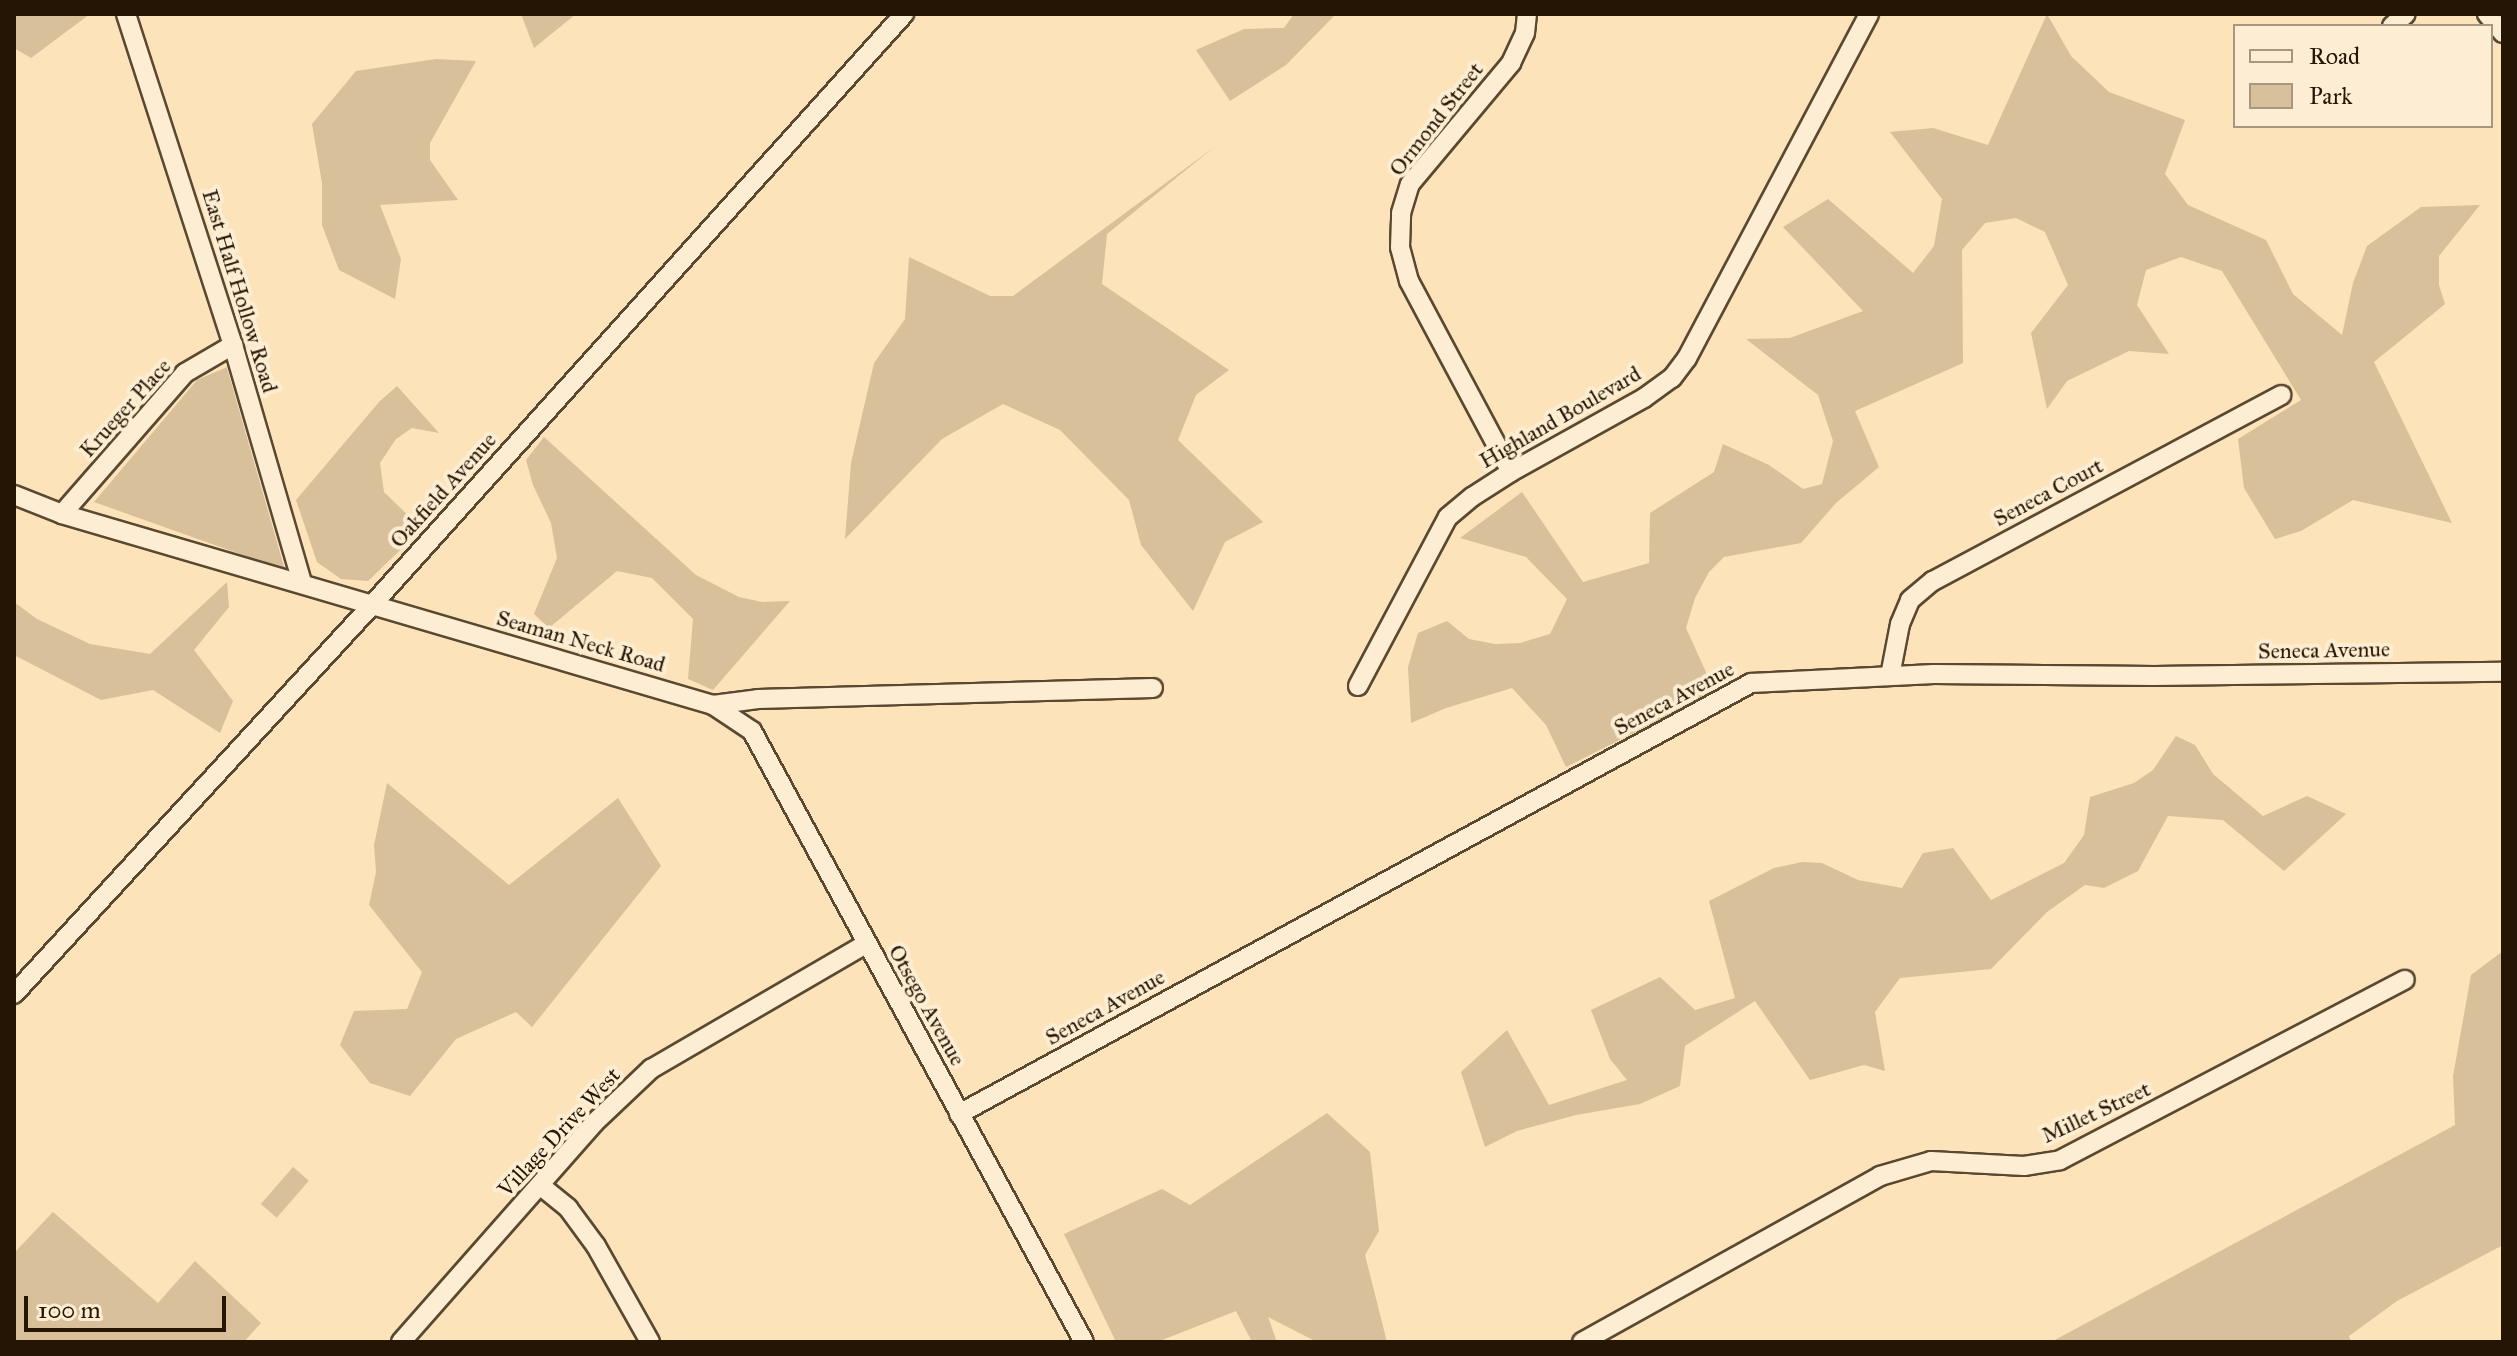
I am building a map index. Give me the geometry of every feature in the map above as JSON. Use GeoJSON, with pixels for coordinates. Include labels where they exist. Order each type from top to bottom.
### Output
{"type":"FeatureCollection","features":[{"type":"Feature","properties":{"kind":"street","name":"Oakfield Avenue"},"geometry":{"type":"LineString","coordinates":[[14,994],[371,606],[904,14]]}},
{"type":"Feature","properties":{"kind":"street","name":"Ormond Street"},"geometry":{"type":"LineString","coordinates":[[1511,472],[1409,281],[1400,247],[1401,224],[1410,184],[1511,63],[1525,33],[1527,14]]}},
{"type":"Feature","properties":{"kind":"street","name":"Highland Boulevard"},"geometry":{"type":"LineString","coordinates":[[1358,686],[1448,517],[1511,472],[1644,398],[1672,378],[1694,344],[1869,14]]}},
{"type":"Feature","properties":{"kind":"street"},"geometry":{"type":"LineString","coordinates":[[2487,14],[2503,33]]}},
{"type":"Feature","properties":{"kind":"street","name":"East Half Hollow Road"},"geometry":{"type":"LineString","coordinates":[[132,17],[302,583]]}},
{"type":"Feature","properties":{"kind":"street","name":"Krueger Place"},"geometry":{"type":"LineString","coordinates":[[62,514],[185,373],[233,345]]}},
{"type":"Feature","properties":{"kind":"street","name":"Seneca Court"},"geometry":{"type":"LineString","coordinates":[[1890,676],[1900,624],[1910,600],[1933,581],[2281,395]]}},
{"type":"Feature","properties":{"kind":"street","name":"Seaman Neck Road"},"geometry":{"type":"LineString","coordinates":[[14,495],[62,514],[713,705],[758,699],[1153,688]]}},
{"type":"Feature","properties":{"kind":"street","name":"Seneca Avenue"},"geometry":{"type":"LineString","coordinates":[[959,1114],[1751,683],[1890,676],[2503,672]]}},
{"type":"Feature","properties":{"kind":"street","name":"Otsego Avenue"},"geometry":{"type":"LineString","coordinates":[[713,705],[752,731],[1084,1342]]}},
{"type":"Feature","properties":{"kind":"street","name":"Village Drive West"},"geometry":{"type":"LineString","coordinates":[[401,1342],[594,1123],[651,1069],[866,944]]}},
{"type":"Feature","properties":{"kind":"street","name":"Millet Street"},"geometry":{"type":"LineString","coordinates":[[1582,1342],[1880,1176],[1931,1161],[2024,1166],[2060,1160],[2405,980]]}},
{"type":"Feature","properties":{"kind":"street"},"geometry":{"type":"LineString","coordinates":[[541,1186],[568,1208],[596,1246],[650,1342]]}},
{"type":"Feature","properties":{"kind":"green space"},"geometry":{"type":"Polygon","coordinates":[[[14,14],[90,14],[31,58],[14,48],[14,14]]]}},
{"type":"Feature","properties":{"kind":"green space"},"geometry":{"type":"Polygon","coordinates":[[[521,14],[576,14],[534,48],[521,14]]]}},
{"type":"Feature","properties":{"kind":"green space"},"geometry":{"type":"Polygon","coordinates":[[[1294,14],[1336,14],[1286,65],[1230,101],[1196,50],[1244,29],[1284,28],[1294,14]]]}},
{"type":"Feature","properties":{"kind":"green space"},"geometry":{"type":"Polygon","coordinates":[[[2047,14],[2071,56],[2109,92],[2185,120],[2165,174],[2188,205],[2266,240],[2293,294],[2342,335],[2353,283],[2367,246],[2421,207],[2480,205],[2439,256],[2439,285],[2445,304],[2374,362],[2452,523],[2353,500],[2301,531],[2275,539],[2244,488],[2238,439],[2301,400],[2222,271],[2181,257],[2146,270],[2137,305],[2169,354],[2129,351],[2067,381],[2047,409],[2031,333],[2068,285],[2045,232],[2016,218],[1985,223],[1962,250],[1963,363],[1855,411],[1879,467],[1836,503],[1801,543],[1724,557],[1709,572],[1695,598],[1686,628],[1715,692],[1566,767],[1546,725],[1512,688],[1446,708],[1411,723],[1408,667],[1418,633],[1447,621],[1469,639],[1495,644],[1520,643],[1550,634],[1567,599],[1526,557],[1460,538],[1522,492],[1583,582],[1649,563],[1650,513],[1714,472],[1723,444],[1769,465],[1803,489],[1822,484],[1833,441],[1818,395],[1746,339],[1790,338],[1863,311],[1783,227],[1828,199],[1913,273],[1934,246],[1942,199],[1890,132],[1933,128],[1988,145],[2047,14]]]}},
{"type":"Feature","properties":{"kind":"green space"},"geometry":{"type":"Polygon","coordinates":[[[436,59],[476,61],[430,143],[430,160],[458,200],[380,205],[401,259],[395,299],[339,270],[322,225],[322,183],[312,124],[356,71],[436,59]]]}},
{"type":"Feature","properties":{"kind":"green space"},"geometry":{"type":"Polygon","coordinates":[[[1213,148],[1107,234],[1102,284],[1229,370],[1196,395],[1178,440],[1263,522],[1225,542],[1193,611],[1141,545],[1129,500],[1060,430],[1003,404],[942,439],[845,539],[851,463],[874,363],[905,319],[909,257],[990,296],[1013,296],[1213,148]]]}},
{"type":"Feature","properties":{"kind":"green space"},"geometry":{"type":"Polygon","coordinates":[[[227,367],[285,570],[94,502],[197,380],[227,367]]]}},
{"type":"Feature","properties":{"kind":"green space"},"geometry":{"type":"Polygon","coordinates":[[[397,386],[439,433],[412,428],[396,439],[380,463],[384,492],[422,529],[368,581],[341,579],[317,562],[296,500],[379,402],[397,386]]]}},
{"type":"Feature","properties":{"kind":"green space"},"geometry":{"type":"Polygon","coordinates":[[[544,437],[696,575],[739,597],[762,602],[790,601],[713,690],[688,679],[693,619],[652,578],[617,571],[549,628],[534,614],[557,558],[551,523],[533,485],[526,460],[544,437]]]}},
{"type":"Feature","properties":{"kind":"green space"},"geometry":{"type":"Polygon","coordinates":[[[227,582],[229,607],[194,650],[233,701],[220,733],[153,690],[101,700],[14,655],[14,602],[37,619],[90,644],[150,654],[227,582]]]}},
{"type":"Feature","properties":{"kind":"green space"},"geometry":{"type":"Polygon","coordinates":[[[2176,736],[2195,745],[2213,774],[2263,816],[2307,796],[2346,814],[2284,871],[2223,820],[2168,816],[2138,871],[2104,888],[2085,885],[2047,912],[1991,969],[1900,978],[1875,1012],[1885,1071],[1864,1065],[1810,1080],[1755,1001],[1685,1046],[1680,1086],[1640,1104],[1576,1115],[1517,1131],[1485,1147],[1461,1072],[1507,1030],[1549,1105],[1627,1080],[1610,1059],[1591,1010],[1660,977],[1695,1010],[1735,998],[1709,901],[1774,868],[1802,862],[1822,863],[1858,880],[1902,888],[1923,853],[1953,848],[1991,900],[2064,863],[2084,835],[2090,797],[2134,783],[2153,770],[2176,736]]]}},
{"type":"Feature","properties":{"kind":"green space"},"geometry":{"type":"Polygon","coordinates":[[[387,783],[509,885],[618,798],[661,866],[532,1027],[516,1012],[456,1039],[410,1096],[370,1083],[340,1045],[354,1011],[407,1009],[422,972],[369,905],[376,872],[374,845],[387,783]]]}},
{"type":"Feature","properties":{"kind":"green space"},"geometry":{"type":"Polygon","coordinates":[[[2503,951],[2503,1245],[2397,1301],[2349,1336],[2351,1342],[2051,1342],[2455,1125],[2453,1076],[2471,975],[2503,951]]]}},
{"type":"Feature","properties":{"kind":"green space"},"geometry":{"type":"Polygon","coordinates":[[[1327,1113],[1370,1152],[1379,1231],[1365,1255],[1387,1342],[1317,1342],[1268,1317],[1277,1342],[1252,1342],[1236,1311],[1157,1342],[1116,1342],[1064,1234],[1162,1189],[1190,1205],[1327,1113]]]}},
{"type":"Feature","properties":{"kind":"green space"},"geometry":{"type":"Polygon","coordinates":[[[293,1167],[309,1181],[277,1218],[261,1204],[293,1167]]]}},
{"type":"Feature","properties":{"kind":"green space"},"geometry":{"type":"Polygon","coordinates":[[[53,1212],[158,1303],[195,1261],[261,1323],[244,1342],[16,1342],[14,1253],[53,1212]]]}}]}
